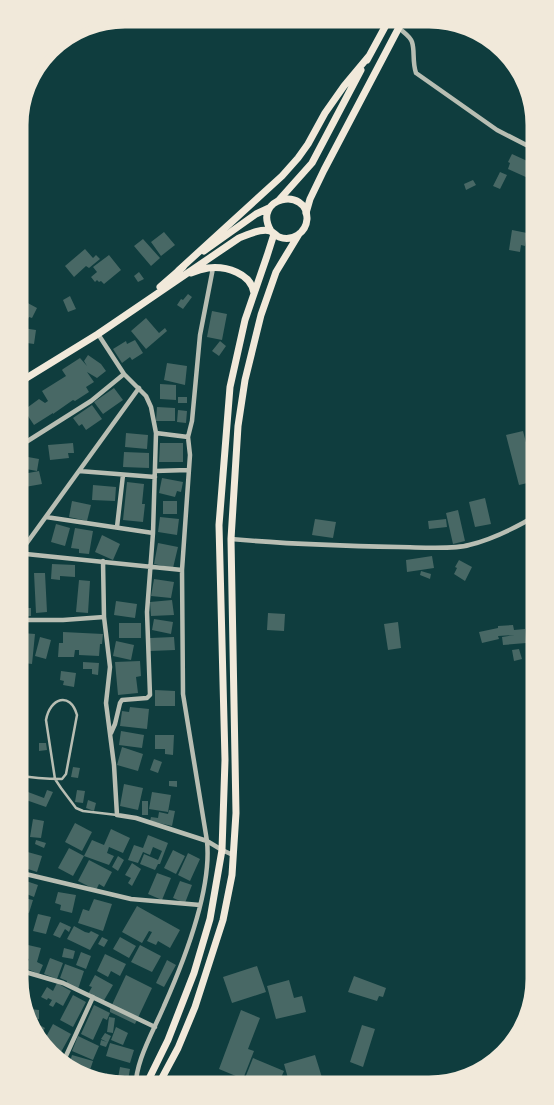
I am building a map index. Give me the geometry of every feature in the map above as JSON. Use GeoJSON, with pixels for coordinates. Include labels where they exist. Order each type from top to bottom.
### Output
{"type":"FeatureCollection","features":[{"type":"Feature","properties":{"kind":"main road"},"geometry":{"type":"LineString","coordinates":[[25,379],[139,307],[256,214],[279,200],[312,163],[385,25]]}},
{"type":"Feature","properties":{"kind":"main road"},"geometry":{"type":"LineString","coordinates":[[161,1080],[178,1048],[206,977],[223,920],[234,855],[236,813],[231,540],[236,449],[245,380],[261,315],[276,272],[306,225],[310,199],[399,27]]}},
{"type":"Feature","properties":{"kind":"main road"},"geometry":{"type":"LineString","coordinates":[[181,272],[298,158],[309,144],[325,113],[369,56]]}},
{"type":"Feature","properties":{"kind":"main road"},"geometry":{"type":"LineString","coordinates":[[279,200],[295,201],[306,213]]}},
{"type":"Feature","properties":{"kind":"main road"},"geometry":{"type":"LineString","coordinates":[[149,1080],[169,1040],[194,973],[210,919],[222,850],[225,760],[219,525],[230,387],[237,351],[267,257],[272,232],[267,219],[270,207]]}},
{"type":"Feature","properties":{"kind":"main road"},"geometry":{"type":"LineString","coordinates":[[181,272],[239,238],[260,231],[272,232],[284,238],[299,234]]}},
{"type":"Feature","properties":{"kind":"main road"},"geometry":{"type":"LineString","coordinates":[[181,272],[208,268],[233,271],[252,284],[254,294]]}},
{"type":"Feature","properties":{"kind":"street"},"geometry":{"type":"LineString","coordinates":[[399,27],[412,42],[416,73],[497,130],[530,147]]}},
{"type":"Feature","properties":{"kind":"street"},"geometry":{"type":"LineString","coordinates":[[136,1080],[140,1063],[179,972],[200,905],[206,875],[207,841],[183,694],[182,570],[190,455],[188,436],[192,421],[200,335],[213,268]]}},
{"type":"Feature","properties":{"kind":"street"},"geometry":{"type":"LineString","coordinates":[[98,334],[124,374],[146,396],[156,433],[153,533],[146,612],[150,695],[147,698],[122,701],[111,734]]}},
{"type":"Feature","properties":{"kind":"street"},"geometry":{"type":"LineString","coordinates":[[25,443],[91,401],[124,374]]}},
{"type":"Feature","properties":{"kind":"street"},"geometry":{"type":"LineString","coordinates":[[25,545],[139,388]]}},
{"type":"Feature","properties":{"kind":"street"},"geometry":{"type":"LineString","coordinates":[[156,433],[188,436]]}},
{"type":"Feature","properties":{"kind":"street"},"geometry":{"type":"LineString","coordinates":[[79,471],[122,475],[188,470]]}},
{"type":"Feature","properties":{"kind":"street"},"geometry":{"type":"LineString","coordinates":[[117,527],[122,475]]}},
{"type":"Feature","properties":{"kind":"street"},"geometry":{"type":"LineString","coordinates":[[46,517],[153,533]]}},
{"type":"Feature","properties":{"kind":"street"},"geometry":{"type":"LineString","coordinates":[[231,540],[349,546],[467,546],[515,528],[530,519]]}},
{"type":"Feature","properties":{"kind":"street"},"geometry":{"type":"LineString","coordinates":[[25,556],[182,570]]}},
{"type":"Feature","properties":{"kind":"street"},"geometry":{"type":"LineString","coordinates":[[103,561],[104,617],[110,667],[106,703],[117,815],[136,818],[207,841],[234,855]]}},
{"type":"Feature","properties":{"kind":"street"},"geometry":{"type":"LineString","coordinates":[[25,620],[104,617]]}},
{"type":"Feature","properties":{"kind":"street"},"geometry":{"type":"LineString","coordinates":[[25,873],[131,899],[200,905]]}},
{"type":"Feature","properties":{"kind":"street"},"geometry":{"type":"LineString","coordinates":[[25,972],[63,983],[155,1027]]}},
{"type":"Feature","properties":{"kind":"street"},"geometry":{"type":"LineString","coordinates":[[64,1059],[93,997]]}},
{"type":"Feature","properties":{"kind":"lane"},"geometry":{"type":"LineString","coordinates":[[25,776],[39,779],[55,779],[62,779],[66,774],[77,715],[75,706],[68,701],[61,700],[52,705],[47,713],[55,779],[76,808],[117,815]]}},
{"type":"Feature","properties":{"kind":"building"},"geometry":{"type":"Polygon","coordinates":[[[512,154],[530,162],[530,176],[508,169],[512,154]]]}},
{"type":"Feature","properties":{"kind":"building"},"geometry":{"type":"Polygon","coordinates":[[[500,172],[507,175],[500,189],[493,186],[500,172]]]}},
{"type":"Feature","properties":{"kind":"building"},"geometry":{"type":"Polygon","coordinates":[[[473,180],[476,185],[466,190],[464,184],[473,180]]]}},
{"type":"Feature","properties":{"kind":"building"},"geometry":{"type":"Polygon","coordinates":[[[512,230],[527,233],[525,246],[521,245],[520,252],[509,250],[512,230]]]}},
{"type":"Feature","properties":{"kind":"building"},"geometry":{"type":"Polygon","coordinates":[[[164,232],[175,245],[161,256],[151,242],[164,232]]]}},
{"type":"Feature","properties":{"kind":"building"},"geometry":{"type":"Polygon","coordinates":[[[143,239],[160,258],[151,266],[134,246],[143,239]]]}},
{"type":"Feature","properties":{"kind":"building"},"geometry":{"type":"Polygon","coordinates":[[[85,249],[93,258],[96,255],[100,259],[89,268],[86,266],[74,277],[65,266],[85,249]]]}},
{"type":"Feature","properties":{"kind":"building"},"geometry":{"type":"Polygon","coordinates":[[[109,255],[121,270],[104,284],[97,280],[95,282],[91,277],[97,272],[93,267],[109,255]]]}},
{"type":"Feature","properties":{"kind":"building"},"geometry":{"type":"Polygon","coordinates":[[[139,272],[144,279],[138,282],[134,276],[139,272]]]}},
{"type":"Feature","properties":{"kind":"building"},"geometry":{"type":"Polygon","coordinates":[[[188,294],[192,297],[183,309],[177,305],[188,294]]]}},
{"type":"Feature","properties":{"kind":"building"},"geometry":{"type":"Polygon","coordinates":[[[70,296],[76,309],[68,312],[63,300],[70,296]]]}},
{"type":"Feature","properties":{"kind":"building"},"geometry":{"type":"Polygon","coordinates":[[[25,302],[37,308],[32,318],[29,317],[25,324],[25,302]]]}},
{"type":"Feature","properties":{"kind":"building"},"geometry":{"type":"Polygon","coordinates":[[[212,311],[227,314],[222,340],[207,337],[212,311]]]}},
{"type":"Feature","properties":{"kind":"building"},"geometry":{"type":"Polygon","coordinates":[[[146,318],[159,333],[165,328],[167,331],[146,349],[131,331],[146,318]]]}},
{"type":"Feature","properties":{"kind":"building"},"geometry":{"type":"Polygon","coordinates":[[[25,328],[36,330],[34,344],[25,343],[25,328]]]}},
{"type":"Feature","properties":{"kind":"building"},"geometry":{"type":"Polygon","coordinates":[[[135,340],[143,353],[122,363],[113,349],[126,341],[127,344],[135,340]]]}},
{"type":"Feature","properties":{"kind":"building"},"geometry":{"type":"Polygon","coordinates":[[[220,341],[226,346],[219,356],[212,351],[220,341]]]}},
{"type":"Feature","properties":{"kind":"building"},"geometry":{"type":"Polygon","coordinates":[[[88,355],[106,371],[97,378],[87,372],[94,382],[86,387],[89,392],[34,425],[25,409],[39,399],[45,403],[48,401],[42,391],[66,376],[62,370],[80,358],[87,366],[84,361],[88,355]]]}},
{"type":"Feature","properties":{"kind":"building"},"geometry":{"type":"Polygon","coordinates":[[[167,363],[187,366],[185,385],[164,380],[167,363]]]}},
{"type":"Feature","properties":{"kind":"building"},"geometry":{"type":"Polygon","coordinates":[[[160,384],[176,385],[176,400],[160,399],[160,384]]]}},
{"type":"Feature","properties":{"kind":"building"},"geometry":{"type":"Polygon","coordinates":[[[114,388],[123,400],[103,414],[94,402],[114,388]]]}},
{"type":"Feature","properties":{"kind":"building"},"geometry":{"type":"Polygon","coordinates":[[[178,397],[187,397],[187,403],[178,403],[178,397]]]}},
{"type":"Feature","properties":{"kind":"building"},"geometry":{"type":"Polygon","coordinates":[[[92,405],[102,419],[86,430],[73,418],[92,405]]]}},
{"type":"Feature","properties":{"kind":"building"},"geometry":{"type":"Polygon","coordinates":[[[157,407],[175,408],[175,421],[156,421],[157,407]]]}},
{"type":"Feature","properties":{"kind":"building"},"geometry":{"type":"Polygon","coordinates":[[[178,410],[187,411],[186,423],[177,422],[178,410]]]}},
{"type":"Feature","properties":{"kind":"building"},"geometry":{"type":"Polygon","coordinates":[[[523,431],[530,456],[530,483],[519,485],[506,435],[523,431]]]}},
{"type":"Feature","properties":{"kind":"building"},"geometry":{"type":"Polygon","coordinates":[[[126,433],[148,435],[147,449],[125,447],[126,433]]]}},
{"type":"Feature","properties":{"kind":"building"},"geometry":{"type":"Polygon","coordinates":[[[73,443],[74,453],[68,453],[69,458],[50,460],[48,445],[73,443]]]}},
{"type":"Feature","properties":{"kind":"building"},"geometry":{"type":"Polygon","coordinates":[[[160,443],[183,443],[183,462],[159,462],[160,443]]]}},
{"type":"Feature","properties":{"kind":"building"},"geometry":{"type":"Polygon","coordinates":[[[124,452],[149,453],[149,468],[123,467],[124,452]]]}},
{"type":"Feature","properties":{"kind":"building"},"geometry":{"type":"Polygon","coordinates":[[[28,457],[39,459],[37,471],[26,469],[28,457]]]}},
{"type":"Feature","properties":{"kind":"building"},"geometry":{"type":"Polygon","coordinates":[[[39,471],[42,484],[25,487],[25,474],[39,471]]]}},
{"type":"Feature","properties":{"kind":"building"},"geometry":{"type":"Polygon","coordinates":[[[162,478],[183,482],[181,492],[177,491],[175,497],[159,493],[162,478]]]}},
{"type":"Feature","properties":{"kind":"building"},"geometry":{"type":"Polygon","coordinates":[[[127,482],[144,484],[143,522],[123,520],[127,482]]]}},
{"type":"Feature","properties":{"kind":"building"},"geometry":{"type":"Polygon","coordinates":[[[93,485],[116,487],[115,501],[92,500],[93,485]]]}},
{"type":"Feature","properties":{"kind":"building"},"geometry":{"type":"Polygon","coordinates":[[[485,498],[491,524],[475,527],[469,502],[485,498]]]}},
{"type":"Feature","properties":{"kind":"building"},"geometry":{"type":"Polygon","coordinates":[[[72,501],[91,505],[87,521],[69,517],[72,501]]]}},
{"type":"Feature","properties":{"kind":"building"},"geometry":{"type":"Polygon","coordinates":[[[163,501],[177,501],[177,514],[163,514],[163,501]]]}},
{"type":"Feature","properties":{"kind":"building"},"geometry":{"type":"Polygon","coordinates":[[[458,510],[465,541],[453,544],[446,513],[458,510]]]}},
{"type":"Feature","properties":{"kind":"building"},"geometry":{"type":"Polygon","coordinates":[[[160,517],[179,519],[177,535],[158,532],[160,517]]]}},
{"type":"Feature","properties":{"kind":"building"},"geometry":{"type":"Polygon","coordinates":[[[315,519],[336,522],[333,538],[312,535],[315,519]]]}},
{"type":"Feature","properties":{"kind":"building"},"geometry":{"type":"Polygon","coordinates":[[[446,519],[447,527],[429,529],[428,521],[446,519]]]}},
{"type":"Feature","properties":{"kind":"building"},"geometry":{"type":"Polygon","coordinates":[[[56,524],[70,528],[65,546],[51,542],[56,524]]]}},
{"type":"Feature","properties":{"kind":"building"},"geometry":{"type":"Polygon","coordinates":[[[75,528],[93,531],[89,554],[79,553],[79,549],[71,548],[75,528]]]}},
{"type":"Feature","properties":{"kind":"building"},"geometry":{"type":"Polygon","coordinates":[[[102,535],[120,544],[113,560],[95,552],[102,535]]]}},
{"type":"Feature","properties":{"kind":"building"},"geometry":{"type":"Polygon","coordinates":[[[158,543],[178,547],[173,568],[154,564],[158,543]]]}},
{"type":"Feature","properties":{"kind":"building"},"geometry":{"type":"Polygon","coordinates":[[[432,556],[434,568],[407,572],[406,560],[432,556]]]}},
{"type":"Feature","properties":{"kind":"building"},"geometry":{"type":"Polygon","coordinates":[[[459,560],[472,567],[465,581],[454,574],[459,560]]]}},
{"type":"Feature","properties":{"kind":"building"},"geometry":{"type":"Polygon","coordinates":[[[52,564],[75,565],[75,577],[60,576],[60,580],[51,579],[52,564]]]}},
{"type":"Feature","properties":{"kind":"building"},"geometry":{"type":"Polygon","coordinates":[[[421,571],[431,574],[430,579],[420,575],[421,571]]]}},
{"type":"Feature","properties":{"kind":"building"},"geometry":{"type":"Polygon","coordinates":[[[34,573],[45,573],[47,612],[36,613],[34,573]]]}},
{"type":"Feature","properties":{"kind":"building"},"geometry":{"type":"Polygon","coordinates":[[[154,579],[174,582],[171,598],[151,596],[154,579]]]}},
{"type":"Feature","properties":{"kind":"building"},"geometry":{"type":"Polygon","coordinates":[[[79,580],[90,581],[88,613],[76,612],[79,580]]]}},
{"type":"Feature","properties":{"kind":"building"},"geometry":{"type":"Polygon","coordinates":[[[172,600],[174,615],[151,616],[150,602],[172,600]]]}},
{"type":"Feature","properties":{"kind":"building"},"geometry":{"type":"Polygon","coordinates":[[[116,601],[137,604],[135,618],[114,615],[116,601]]]}},
{"type":"Feature","properties":{"kind":"building"},"geometry":{"type":"Polygon","coordinates":[[[25,608],[31,608],[31,616],[25,616],[25,608]]]}},
{"type":"Feature","properties":{"kind":"building"},"geometry":{"type":"Polygon","coordinates":[[[268,613],[285,614],[284,631],[267,630],[268,613]]]}},
{"type":"Feature","properties":{"kind":"building"},"geometry":{"type":"Polygon","coordinates":[[[154,619],[173,622],[171,634],[152,630],[154,619]]]}},
{"type":"Feature","properties":{"kind":"building"},"geometry":{"type":"Polygon","coordinates":[[[398,622],[401,648],[388,650],[384,624],[398,622]]]}},
{"type":"Feature","properties":{"kind":"building"},"geometry":{"type":"Polygon","coordinates":[[[119,623],[141,623],[141,638],[119,638],[119,623]]]}},
{"type":"Feature","properties":{"kind":"building"},"geometry":{"type":"Polygon","coordinates":[[[513,625],[514,630],[525,629],[526,643],[503,645],[502,637],[515,635],[498,636],[499,639],[482,643],[479,632],[513,625]]]}},
{"type":"Feature","properties":{"kind":"building"},"geometry":{"type":"Polygon","coordinates":[[[63,632],[103,634],[99,656],[79,655],[79,650],[75,650],[74,657],[58,657],[59,643],[63,643],[63,632]]]}},
{"type":"Feature","properties":{"kind":"building"},"geometry":{"type":"Polygon","coordinates":[[[25,633],[35,634],[32,664],[25,663],[25,633]]]}},
{"type":"Feature","properties":{"kind":"building"},"geometry":{"type":"Polygon","coordinates":[[[40,637],[51,640],[46,659],[35,656],[40,637]]]}},
{"type":"Feature","properties":{"kind":"building"},"geometry":{"type":"Polygon","coordinates":[[[174,637],[175,650],[150,651],[150,638],[174,637]]]}},
{"type":"Feature","properties":{"kind":"building"},"geometry":{"type":"Polygon","coordinates":[[[116,641],[134,645],[131,660],[113,656],[116,641]]]}},
{"type":"Feature","properties":{"kind":"building"},"geometry":{"type":"Polygon","coordinates":[[[519,649],[522,659],[514,661],[512,650],[519,649]]]}},
{"type":"Feature","properties":{"kind":"building"},"geometry":{"type":"Polygon","coordinates":[[[140,661],[141,676],[136,677],[138,693],[118,695],[115,662],[140,661]]]}},
{"type":"Feature","properties":{"kind":"building"},"geometry":{"type":"Polygon","coordinates":[[[83,662],[99,663],[98,675],[92,674],[92,669],[83,669],[83,662]]]}},
{"type":"Feature","properties":{"kind":"building"},"geometry":{"type":"Polygon","coordinates":[[[61,671],[76,673],[74,687],[63,685],[64,681],[60,680],[61,671]]]}},
{"type":"Feature","properties":{"kind":"building"},"geometry":{"type":"Polygon","coordinates":[[[155,690],[175,691],[175,706],[155,706],[155,690]]]}},
{"type":"Feature","properties":{"kind":"building"},"geometry":{"type":"Polygon","coordinates":[[[130,707],[149,709],[147,729],[120,726],[122,711],[129,712],[130,707]]]}},
{"type":"Feature","properties":{"kind":"building"},"geometry":{"type":"Polygon","coordinates":[[[121,731],[144,735],[142,748],[119,745],[121,731]]]}},
{"type":"Feature","properties":{"kind":"building"},"geometry":{"type":"Polygon","coordinates":[[[155,735],[174,735],[173,755],[165,754],[165,749],[155,749],[155,735]]]}},
{"type":"Feature","properties":{"kind":"building"},"geometry":{"type":"Polygon","coordinates":[[[39,743],[46,743],[47,750],[39,751],[39,743]]]}},
{"type":"Feature","properties":{"kind":"building"},"geometry":{"type":"Polygon","coordinates":[[[122,747],[143,754],[138,771],[117,765],[122,747]]]}},
{"type":"Feature","properties":{"kind":"building"},"geometry":{"type":"Polygon","coordinates":[[[154,759],[162,762],[158,773],[150,770],[154,759]]]}},
{"type":"Feature","properties":{"kind":"building"},"geometry":{"type":"Polygon","coordinates":[[[73,767],[80,768],[78,778],[71,777],[73,767]]]}},
{"type":"Feature","properties":{"kind":"building"},"geometry":{"type":"Polygon","coordinates":[[[169,781],[177,781],[177,787],[169,786],[169,781]]]}},
{"type":"Feature","properties":{"kind":"building"},"geometry":{"type":"Polygon","coordinates":[[[124,784],[143,788],[138,810],[120,806],[124,784]]]}},
{"type":"Feature","properties":{"kind":"building"},"geometry":{"type":"Polygon","coordinates":[[[47,790],[53,792],[46,807],[26,800],[28,792],[44,798],[47,790]]]}},
{"type":"Feature","properties":{"kind":"building"},"geometry":{"type":"Polygon","coordinates":[[[77,790],[85,791],[83,803],[75,802],[77,790]]]}},
{"type":"Feature","properties":{"kind":"building"},"geometry":{"type":"Polygon","coordinates":[[[152,792],[171,795],[168,812],[149,809],[152,792]]]}},
{"type":"Feature","properties":{"kind":"building"},"geometry":{"type":"Polygon","coordinates":[[[88,800],[96,803],[94,811],[86,808],[88,800]]]}},
{"type":"Feature","properties":{"kind":"building"},"geometry":{"type":"Polygon","coordinates":[[[142,801],[148,801],[148,815],[142,815],[142,801]]]}},
{"type":"Feature","properties":{"kind":"building"},"geometry":{"type":"Polygon","coordinates":[[[169,810],[175,811],[172,826],[150,821],[151,817],[158,818],[159,812],[168,814],[169,810]]]}},
{"type":"Feature","properties":{"kind":"building"},"geometry":{"type":"Polygon","coordinates":[[[33,819],[44,821],[41,838],[30,837],[33,819]]]}},
{"type":"Feature","properties":{"kind":"building"},"geometry":{"type":"Polygon","coordinates":[[[75,823],[92,832],[82,851],[65,842],[75,823]]]}},
{"type":"Feature","properties":{"kind":"building"},"geometry":{"type":"Polygon","coordinates":[[[111,829],[130,838],[123,853],[109,847],[107,853],[114,856],[109,865],[84,856],[92,840],[104,845],[111,829]]]}},
{"type":"Feature","properties":{"kind":"building"},"geometry":{"type":"Polygon","coordinates":[[[148,835],[168,843],[155,870],[140,864],[144,854],[158,860],[162,851],[153,847],[150,855],[143,852],[138,863],[128,860],[134,845],[143,848],[148,835]]]}},
{"type":"Feature","properties":{"kind":"building"},"geometry":{"type":"Polygon","coordinates":[[[36,840],[46,843],[44,848],[35,844],[36,840]]]}},
{"type":"Feature","properties":{"kind":"building"},"geometry":{"type":"Polygon","coordinates":[[[69,848],[84,856],[73,876],[58,868],[69,848]]]}},
{"type":"Feature","properties":{"kind":"building"},"geometry":{"type":"Polygon","coordinates":[[[173,850],[185,856],[176,874],[164,868],[173,850]]]}},
{"type":"Feature","properties":{"kind":"building"},"geometry":{"type":"Polygon","coordinates":[[[25,851],[42,856],[37,872],[25,868],[25,851]]]}},
{"type":"Feature","properties":{"kind":"building"},"geometry":{"type":"Polygon","coordinates":[[[188,853],[200,859],[190,881],[178,875],[188,853]]]}},
{"type":"Feature","properties":{"kind":"building"},"geometry":{"type":"Polygon","coordinates":[[[118,856],[124,860],[118,871],[112,867],[118,856]]]}},
{"type":"Feature","properties":{"kind":"building"},"geometry":{"type":"Polygon","coordinates":[[[89,860],[112,872],[104,887],[99,884],[96,890],[78,881],[89,860]]]}},
{"type":"Feature","properties":{"kind":"building"},"geometry":{"type":"Polygon","coordinates":[[[132,863],[141,869],[132,886],[128,883],[131,878],[125,875],[132,863]]]}},
{"type":"Feature","properties":{"kind":"building"},"geometry":{"type":"Polygon","coordinates":[[[157,873],[171,878],[162,900],[148,894],[157,873]]]}},
{"type":"Feature","properties":{"kind":"building"},"geometry":{"type":"Polygon","coordinates":[[[25,881],[38,885],[34,897],[25,893],[25,881]]]}},
{"type":"Feature","properties":{"kind":"building"},"geometry":{"type":"Polygon","coordinates":[[[180,881],[192,885],[185,903],[173,898],[180,881]]]}},
{"type":"Feature","properties":{"kind":"building"},"geometry":{"type":"Polygon","coordinates":[[[58,892],[76,895],[72,913],[60,910],[61,905],[55,903],[58,892]]]}},
{"type":"Feature","properties":{"kind":"building"},"geometry":{"type":"Polygon","coordinates":[[[25,898],[33,900],[29,913],[25,912],[25,898]]]}},
{"type":"Feature","properties":{"kind":"building"},"geometry":{"type":"Polygon","coordinates":[[[94,899],[112,904],[103,931],[78,923],[83,909],[89,911],[94,899]]]}},
{"type":"Feature","properties":{"kind":"building"},"geometry":{"type":"Polygon","coordinates":[[[137,906],[180,930],[170,948],[158,941],[156,945],[147,941],[152,932],[149,931],[142,943],[122,932],[137,906]]]}},
{"type":"Feature","properties":{"kind":"building"},"geometry":{"type":"Polygon","coordinates":[[[38,914],[51,917],[46,934],[33,931],[38,914]]]}},
{"type":"Feature","properties":{"kind":"building"},"geometry":{"type":"Polygon","coordinates":[[[60,922],[71,927],[69,932],[65,929],[60,938],[53,935],[60,922]]]}},
{"type":"Feature","properties":{"kind":"building"},"geometry":{"type":"Polygon","coordinates":[[[74,926],[99,935],[90,950],[67,939],[74,926]]]}},
{"type":"Feature","properties":{"kind":"building"},"geometry":{"type":"Polygon","coordinates":[[[102,937],[108,940],[104,947],[98,944],[102,937]]]}},
{"type":"Feature","properties":{"kind":"building"},"geometry":{"type":"Polygon","coordinates":[[[120,937],[136,946],[129,958],[113,949],[120,937]]]}},
{"type":"Feature","properties":{"kind":"building"},"geometry":{"type":"Polygon","coordinates":[[[28,945],[41,948],[37,962],[43,965],[39,974],[25,968],[29,959],[25,958],[28,945]]]}},
{"type":"Feature","properties":{"kind":"building"},"geometry":{"type":"Polygon","coordinates":[[[140,945],[161,956],[152,972],[131,962],[140,945]]]}},
{"type":"Feature","properties":{"kind":"building"},"geometry":{"type":"Polygon","coordinates":[[[64,948],[75,951],[73,959],[62,957],[64,948]]]}},
{"type":"Feature","properties":{"kind":"building"},"geometry":{"type":"Polygon","coordinates":[[[81,952],[91,956],[86,969],[76,965],[81,952]]]}},
{"type":"Feature","properties":{"kind":"building"},"geometry":{"type":"Polygon","coordinates":[[[105,954],[126,964],[120,976],[111,971],[108,977],[97,971],[105,954]]]}},
{"type":"Feature","properties":{"kind":"building"},"geometry":{"type":"Polygon","coordinates":[[[50,958],[63,963],[57,979],[44,974],[50,958]]]}},
{"type":"Feature","properties":{"kind":"building"},"geometry":{"type":"Polygon","coordinates":[[[167,960],[176,965],[164,987],[156,983],[167,960]]]}},
{"type":"Feature","properties":{"kind":"building"},"geometry":{"type":"Polygon","coordinates":[[[65,964],[84,971],[78,989],[66,985],[67,981],[60,978],[65,964]]]}},
{"type":"Feature","properties":{"kind":"building"},"geometry":{"type":"Polygon","coordinates":[[[257,966],[266,992],[232,1003],[223,977],[257,966]]]}},
{"type":"Feature","properties":{"kind":"building"},"geometry":{"type":"Polygon","coordinates":[[[95,975],[113,985],[103,1002],[88,994],[95,975]]]}},
{"type":"Feature","properties":{"kind":"building"},"geometry":{"type":"Polygon","coordinates":[[[126,975],[152,988],[135,1024],[110,1012],[126,975]]]}},
{"type":"Feature","properties":{"kind":"building"},"geometry":{"type":"Polygon","coordinates":[[[354,976],[386,988],[383,997],[379,996],[377,1001],[348,992],[354,976]]]}},
{"type":"Feature","properties":{"kind":"building"},"geometry":{"type":"Polygon","coordinates":[[[289,980],[294,998],[302,996],[306,1012],[276,1019],[267,986],[289,980]]]}},
{"type":"Feature","properties":{"kind":"building"},"geometry":{"type":"Polygon","coordinates":[[[57,983],[71,991],[63,1006],[56,1002],[53,1007],[49,1005],[52,1000],[41,997],[47,987],[53,991],[57,983]]]}},
{"type":"Feature","properties":{"kind":"building"},"geometry":{"type":"Polygon","coordinates":[[[73,995],[86,1002],[73,1027],[60,1020],[73,995]]]}},
{"type":"Feature","properties":{"kind":"building"},"geometry":{"type":"Polygon","coordinates":[[[27,1002],[30,1003],[30,1009],[39,1010],[39,1019],[33,1019],[27,1002]]]}},
{"type":"Feature","properties":{"kind":"building"},"geometry":{"type":"Polygon","coordinates":[[[94,1005],[110,1013],[107,1020],[103,1018],[93,1040],[81,1034],[94,1005]]]}},
{"type":"Feature","properties":{"kind":"building"},"geometry":{"type":"Polygon","coordinates":[[[241,1010],[260,1018],[248,1049],[254,1051],[243,1079],[219,1069],[241,1010]]]}},
{"type":"Feature","properties":{"kind":"building"},"geometry":{"type":"Polygon","coordinates":[[[109,1017],[115,1018],[113,1033],[107,1032],[109,1017]]]}},
{"type":"Feature","properties":{"kind":"building"},"geometry":{"type":"Polygon","coordinates":[[[38,1024],[45,1028],[41,1035],[37,1027],[38,1024]]]}},
{"type":"Feature","properties":{"kind":"building"},"geometry":{"type":"Polygon","coordinates":[[[53,1024],[71,1034],[59,1055],[45,1039],[53,1024]]]}},
{"type":"Feature","properties":{"kind":"building"},"geometry":{"type":"Polygon","coordinates":[[[362,1025],[375,1029],[363,1067],[350,1062],[362,1025]]]}},
{"type":"Feature","properties":{"kind":"building"},"geometry":{"type":"Polygon","coordinates":[[[116,1027],[128,1033],[123,1045],[111,1040],[116,1027]]]}},
{"type":"Feature","properties":{"kind":"building"},"geometry":{"type":"Polygon","coordinates":[[[105,1033],[111,1036],[106,1047],[100,1045],[101,1040],[107,1042],[101,1039],[105,1033]]]}},
{"type":"Feature","properties":{"kind":"building"},"geometry":{"type":"Polygon","coordinates":[[[78,1036],[99,1046],[93,1060],[72,1051],[78,1036]]]}},
{"type":"Feature","properties":{"kind":"building"},"geometry":{"type":"Polygon","coordinates":[[[110,1043],[134,1050],[130,1063],[106,1056],[110,1043]]]}},
{"type":"Feature","properties":{"kind":"building"},"geometry":{"type":"Polygon","coordinates":[[[72,1055],[93,1061],[89,1074],[69,1063],[72,1055]]]}},
{"type":"Feature","properties":{"kind":"building"},"geometry":{"type":"Polygon","coordinates":[[[315,1055],[323,1080],[288,1080],[284,1064],[315,1055]]]}},
{"type":"Feature","properties":{"kind":"building"},"geometry":{"type":"Polygon","coordinates":[[[253,1058],[284,1071],[280,1080],[245,1078],[253,1058]]]}},
{"type":"Feature","properties":{"kind":"building"},"geometry":{"type":"Polygon","coordinates":[[[120,1067],[130,1069],[128,1080],[118,1078],[120,1067]]]}},
{"type":"Feature","properties":{"kind":"building"},"geometry":{"type":"Polygon","coordinates":[[[106,1073],[117,1076],[116,1080],[105,1078],[106,1073]]]}}]}
